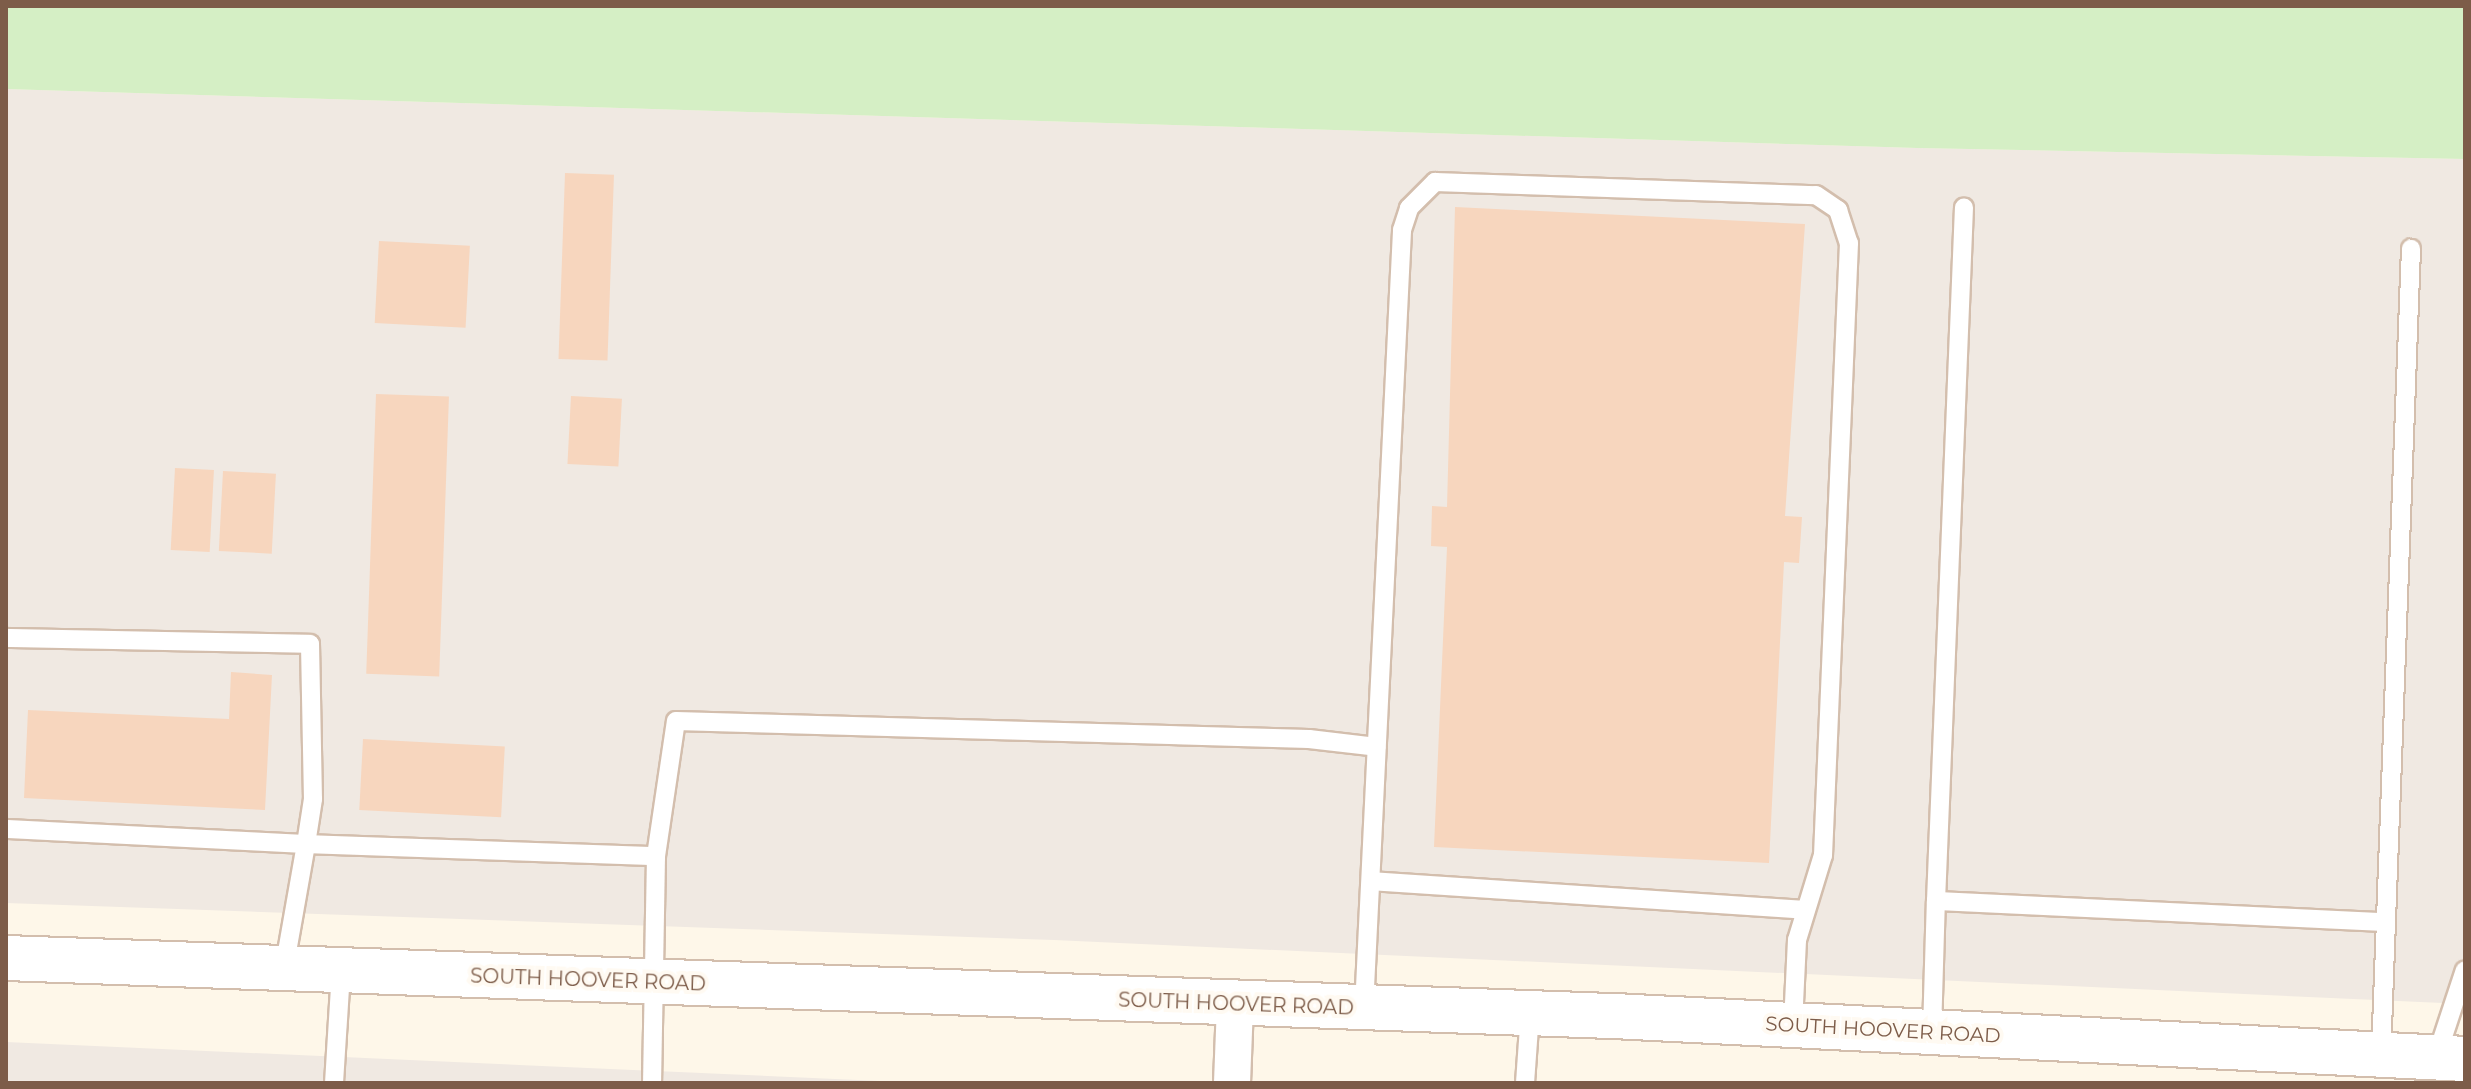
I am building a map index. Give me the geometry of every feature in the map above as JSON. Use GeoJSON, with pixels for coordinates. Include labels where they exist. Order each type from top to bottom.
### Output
{"type":"FeatureCollection","features":[{"type":"Feature","properties":{"kind":"street","name":"SOUTH HOOVER ROAD"},"geometry":{"type":"LineString","coordinates":[[6,958],[1530,1014],[2450,1058]]}},
{"type":"Feature","properties":{"kind":"street"},"geometry":{"type":"LineString","coordinates":[[1232,1083],[1235,1004]]}},
{"type":"Feature","properties":{"kind":"lane"},"geometry":{"type":"LineString","coordinates":[[1364,1008],[1402,230],[1421,193],[1435,182],[1816,195],[1838,210],[1849,243],[1823,855],[1797,940],[1793,1025]]}},
{"type":"Feature","properties":{"kind":"lane"},"geometry":{"type":"LineString","coordinates":[[1932,1032],[1964,208]]}},
{"type":"Feature","properties":{"kind":"lane"},"geometry":{"type":"LineString","coordinates":[[2381,1055],[2411,249]]}},
{"type":"Feature","properties":{"kind":"lane"},"geometry":{"type":"LineString","coordinates":[[6,638],[310,644],[313,799],[284,969]]}},
{"type":"Feature","properties":{"kind":"lane"},"geometry":{"type":"LineString","coordinates":[[652,1083],[657,983],[656,856],[676,721],[1309,739],[1377,747]]}},
{"type":"Feature","properties":{"kind":"lane"},"geometry":{"type":"LineString","coordinates":[[6,829],[306,844],[656,856]]}},
{"type":"Feature","properties":{"kind":"lane"},"geometry":{"type":"LineString","coordinates":[[1371,881],[1804,910]]}},
{"type":"Feature","properties":{"kind":"lane"},"geometry":{"type":"LineString","coordinates":[[1936,901],[2386,922]]}},
{"type":"Feature","properties":{"kind":"lane"},"geometry":{"type":"LineString","coordinates":[[2450,1058],[2447,1036],[2465,970]]}},
{"type":"Feature","properties":{"kind":"lane"},"geometry":{"type":"LineString","coordinates":[[334,1083],[341,971]]}},
{"type":"Feature","properties":{"kind":"lane"},"geometry":{"type":"LineString","coordinates":[[1525,1083],[1530,1014]]}},
{"type":"Feature","properties":{"kind":"shaded area"},"geometry":{"type":"Polygon","coordinates":[[[6,89],[1917,148],[2465,159],[2465,1004],[1054,940],[6,903],[6,89]]]}},
{"type":"Feature","properties":{"kind":"shaded area"},"geometry":{"type":"Polygon","coordinates":[[[6,1042],[925,1083],[6,1083],[6,1042]]]}},
{"type":"Feature","properties":{"kind":"green space"},"geometry":{"type":"Polygon","coordinates":[[[6,6],[2465,6],[2465,159],[1917,148],[6,89],[6,6]]]}},
{"type":"Feature","properties":{"kind":"building"},"geometry":{"type":"Polygon","coordinates":[[[565,173],[614,175],[607,361],[559,359],[565,173]]]}},
{"type":"Feature","properties":{"kind":"building"},"geometry":{"type":"Polygon","coordinates":[[[1455,207],[1805,224],[1785,516],[1802,517],[1799,563],[1784,562],[1769,863],[1434,847],[1447,547],[1431,546],[1432,506],[1447,507],[1455,207]]]}},
{"type":"Feature","properties":{"kind":"building"},"geometry":{"type":"Polygon","coordinates":[[[379,241],[470,246],[466,328],[375,323],[379,241]]]}},
{"type":"Feature","properties":{"kind":"building"},"geometry":{"type":"Polygon","coordinates":[[[376,394],[449,397],[439,676],[366,674],[376,394]]]}},
{"type":"Feature","properties":{"kind":"building"},"geometry":{"type":"Polygon","coordinates":[[[571,396],[622,399],[618,467],[567,464],[571,396]]]}},
{"type":"Feature","properties":{"kind":"building"},"geometry":{"type":"Polygon","coordinates":[[[175,468],[214,470],[210,552],[171,550],[175,468]]]}},
{"type":"Feature","properties":{"kind":"building"},"geometry":{"type":"Polygon","coordinates":[[[223,471],[276,474],[272,554],[219,551],[223,471]]]}},
{"type":"Feature","properties":{"kind":"building"},"geometry":{"type":"Polygon","coordinates":[[[231,672],[272,675],[265,810],[24,798],[28,710],[229,719],[231,672]]]}},
{"type":"Feature","properties":{"kind":"building"},"geometry":{"type":"Polygon","coordinates":[[[363,739],[505,746],[501,817],[359,810],[363,739]]]}}]}
